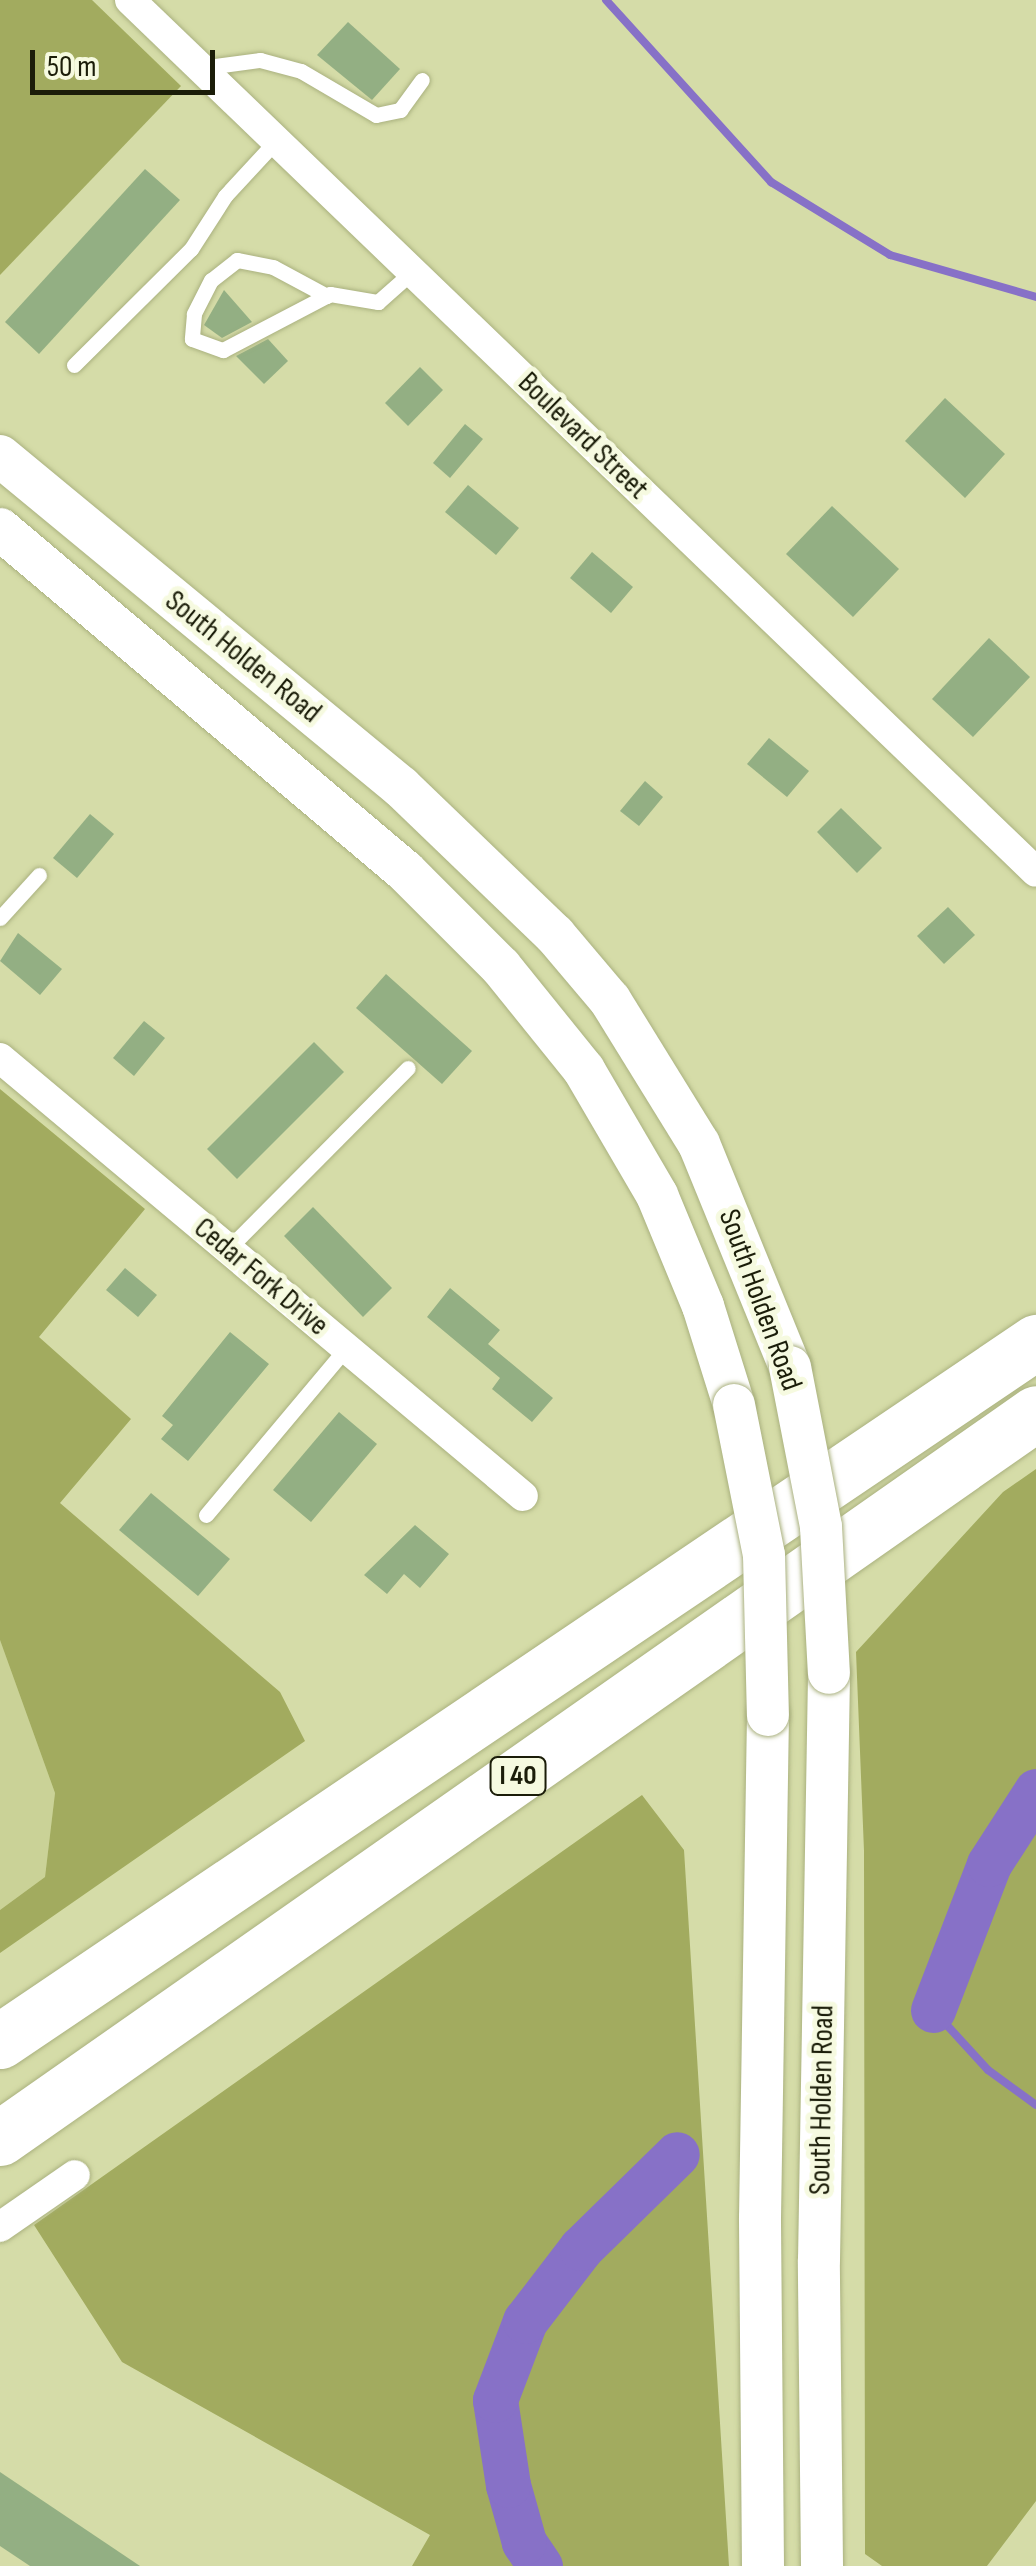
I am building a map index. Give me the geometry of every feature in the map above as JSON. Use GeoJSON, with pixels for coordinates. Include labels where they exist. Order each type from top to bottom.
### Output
{"type":"FeatureCollection","features":[{"type":"Feature","properties":{"kind":"highway","name":"I 40"},"geometry":{"type":"LineString","coordinates":[[0,2041],[1036,1342]]}},
{"type":"Feature","properties":{"kind":"highway","name":"I 40"},"geometry":{"type":"LineString","coordinates":[[0,2138],[1036,1413]]}},
{"type":"Feature","properties":{"kind":"main road","name":"South Holden Road"},"geometry":{"type":"LineString","coordinates":[[0,456],[401,787],[555,935],[619,1014],[699,1144],[790,1367],[821,1527],[829,1672],[819,2260],[822,2566]]}},
{"type":"Feature","properties":{"kind":"main road","name":"South Holden Road"},"geometry":{"type":"LineString","coordinates":[[0,529],[405,870],[500,966],[584,1070],[657,1195],[703,1306],[734,1405],[764,1555],[768,1715],[760,2218],[763,2566]]}},
{"type":"Feature","properties":{"kind":"street","name":"Boulevard Street"},"geometry":{"type":"LineString","coordinates":[[130,0],[1036,872]]}},
{"type":"Feature","properties":{"kind":"street","name":"Cedar Fork Drive"},"geometry":{"type":"LineString","coordinates":[[0,1058],[522,1496]]}},
{"type":"Feature","properties":{"kind":"street"},"geometry":{"type":"LineString","coordinates":[[0,2226],[75,2175]]}},
{"type":"Feature","properties":{"kind":"lane"},"geometry":{"type":"LineString","coordinates":[[200,68],[260,60],[301,71],[376,114],[400,110],[422,80]]}},
{"type":"Feature","properties":{"kind":"lane"},"geometry":{"type":"LineString","coordinates":[[74,365],[190,249],[225,196],[276,141]]}},
{"type":"Feature","properties":{"kind":"lane"},"geometry":{"type":"LineString","coordinates":[[326,296],[223,350],[192,339],[194,314],[211,280],[237,260],[273,267],[326,296],[378,302],[412,272]]}},
{"type":"Feature","properties":{"kind":"lane"},"geometry":{"type":"LineString","coordinates":[[0,918],[38,875]]}},
{"type":"Feature","properties":{"kind":"lane"},"geometry":{"type":"LineString","coordinates":[[228,1249],[408,1068]]}},
{"type":"Feature","properties":{"kind":"lane"},"geometry":{"type":"LineString","coordinates":[[206,1514],[346,1348]]}},
{"type":"Feature","properties":{"kind":"shaded area"},"geometry":{"type":"Polygon","coordinates":[[[0,0],[92,0],[181,86],[0,275],[0,0]]]}},
{"type":"Feature","properties":{"kind":"shaded area"},"geometry":{"type":"Polygon","coordinates":[[[0,1089],[145,1209],[39,1337],[131,1419],[60,1503],[280,1692],[305,1741],[0,1953],[0,1910],[45,1877],[55,1793],[0,1640],[0,1089]]]}},
{"type":"Feature","properties":{"kind":"shaded area"},"geometry":{"type":"Polygon","coordinates":[[[1036,1469],[1036,2501],[987,2566],[882,2566],[865,2554],[864,1851],[856,1652],[1003,1492],[1036,1469]]]}},
{"type":"Feature","properties":{"kind":"shaded area"},"geometry":{"type":"Polygon","coordinates":[[[0,1640],[55,1793],[45,1877],[0,1910],[0,1640]]]}},
{"type":"Feature","properties":{"kind":"shaded area"},"geometry":{"type":"Polygon","coordinates":[[[642,1795],[684,1850],[729,2566],[412,2566],[430,2535],[122,2362],[34,2225],[642,1795]]]}},
{"type":"Feature","properties":{"kind":"building"},"geometry":{"type":"Polygon","coordinates":[[[348,22],[400,69],[372,100],[317,55],[348,22]]]}},
{"type":"Feature","properties":{"kind":"building"},"geometry":{"type":"Polygon","coordinates":[[[145,169],[180,200],[39,354],[5,322],[145,169]]]}},
{"type":"Feature","properties":{"kind":"building"},"geometry":{"type":"Polygon","coordinates":[[[224,290],[252,322],[222,338],[204,325],[224,290]]]}},
{"type":"Feature","properties":{"kind":"building"},"geometry":{"type":"Polygon","coordinates":[[[268,339],[288,361],[264,384],[236,356],[268,339]]]}},
{"type":"Feature","properties":{"kind":"building"},"geometry":{"type":"Polygon","coordinates":[[[420,367],[443,390],[408,426],[385,403],[420,367]]]}},
{"type":"Feature","properties":{"kind":"building"},"geometry":{"type":"Polygon","coordinates":[[[945,398],[1005,454],[965,498],[905,441],[945,398]]]}},
{"type":"Feature","properties":{"kind":"building"},"geometry":{"type":"Polygon","coordinates":[[[465,424],[483,439],[450,478],[433,463],[465,424]]]}},
{"type":"Feature","properties":{"kind":"building"},"geometry":{"type":"Polygon","coordinates":[[[468,485],[519,528],[496,555],[445,512],[468,485]]]}},
{"type":"Feature","properties":{"kind":"building"},"geometry":{"type":"Polygon","coordinates":[[[832,506],[899,569],[853,617],[786,554],[832,506]]]}},
{"type":"Feature","properties":{"kind":"building"},"geometry":{"type":"Polygon","coordinates":[[[592,552],[633,587],[611,613],[570,578],[592,552]]]}},
{"type":"Feature","properties":{"kind":"building"},"geometry":{"type":"Polygon","coordinates":[[[989,638],[1030,677],[973,737],[932,699],[989,638]]]}},
{"type":"Feature","properties":{"kind":"building"},"geometry":{"type":"Polygon","coordinates":[[[769,738],[809,771],[787,797],[747,764],[769,738]]]}},
{"type":"Feature","properties":{"kind":"building"},"geometry":{"type":"Polygon","coordinates":[[[645,781],[663,797],[639,826],[620,811],[645,781]]]}},
{"type":"Feature","properties":{"kind":"building"},"geometry":{"type":"Polygon","coordinates":[[[841,808],[882,848],[857,873],[817,832],[841,808]]]}},
{"type":"Feature","properties":{"kind":"building"},"geometry":{"type":"Polygon","coordinates":[[[90,814],[114,834],[77,878],[53,858],[90,814]]]}},
{"type":"Feature","properties":{"kind":"building"},"geometry":{"type":"Polygon","coordinates":[[[948,907],[975,935],[944,964],[917,936],[948,907]]]}},
{"type":"Feature","properties":{"kind":"building"},"geometry":{"type":"Polygon","coordinates":[[[18,933],[62,969],[40,995],[0,961],[18,933]]]}},
{"type":"Feature","properties":{"kind":"building"},"geometry":{"type":"Polygon","coordinates":[[[386,974],[472,1051],[442,1084],[356,1008],[386,974]]]}},
{"type":"Feature","properties":{"kind":"building"},"geometry":{"type":"Polygon","coordinates":[[[144,1021],[165,1038],[134,1076],[113,1058],[144,1021]]]}},
{"type":"Feature","properties":{"kind":"building"},"geometry":{"type":"Polygon","coordinates":[[[314,1042],[344,1072],[237,1179],[207,1149],[314,1042]]]}},
{"type":"Feature","properties":{"kind":"building"},"geometry":{"type":"Polygon","coordinates":[[[313,1207],[392,1288],[363,1317],[284,1236],[313,1207]]]}},
{"type":"Feature","properties":{"kind":"building"},"geometry":{"type":"Polygon","coordinates":[[[125,1268],[157,1295],[138,1317],[106,1290],[125,1268]]]}},
{"type":"Feature","properties":{"kind":"building"},"geometry":{"type":"Polygon","coordinates":[[[450,1288],[500,1330],[488,1344],[553,1398],[532,1422],[492,1389],[500,1378],[427,1317],[450,1288]]]}},
{"type":"Feature","properties":{"kind":"building"},"geometry":{"type":"Polygon","coordinates":[[[230,1332],[269,1364],[188,1461],[161,1439],[173,1425],[162,1416],[230,1332]]]}},
{"type":"Feature","properties":{"kind":"building"},"geometry":{"type":"Polygon","coordinates":[[[339,1412],[377,1444],[311,1522],[273,1490],[339,1412]]]}},
{"type":"Feature","properties":{"kind":"building"},"geometry":{"type":"Polygon","coordinates":[[[151,1493],[230,1559],[198,1596],[119,1530],[151,1493]]]}},
{"type":"Feature","properties":{"kind":"building"},"geometry":{"type":"Polygon","coordinates":[[[415,1525],[449,1554],[420,1588],[404,1574],[387,1594],[364,1575],[415,1525]]]}},
{"type":"Feature","properties":{"kind":"building"},"geometry":{"type":"Polygon","coordinates":[[[0,2472],[140,2566],[30,2566],[0,2546],[0,2472]]]}},
{"type":"Feature","properties":{"kind":"waterway"},"geometry":{"type":"LineString","coordinates":[[606,0],[771,182],[890,255],[1036,297]]}},
{"type":"Feature","properties":{"kind":"waterway"},"geometry":{"type":"LineString","coordinates":[[933,2010],[989,1864],[1036,1791]]}},
{"type":"Feature","properties":{"kind":"waterway"},"geometry":{"type":"LineString","coordinates":[[933,2010],[988,2070],[1036,2105]]}},
{"type":"Feature","properties":{"kind":"waterway"},"geometry":{"type":"LineString","coordinates":[[540,2566],[524,2542],[508,2485],[495,2400],[525,2321],[581,2248],[677,2154]]}}]}
